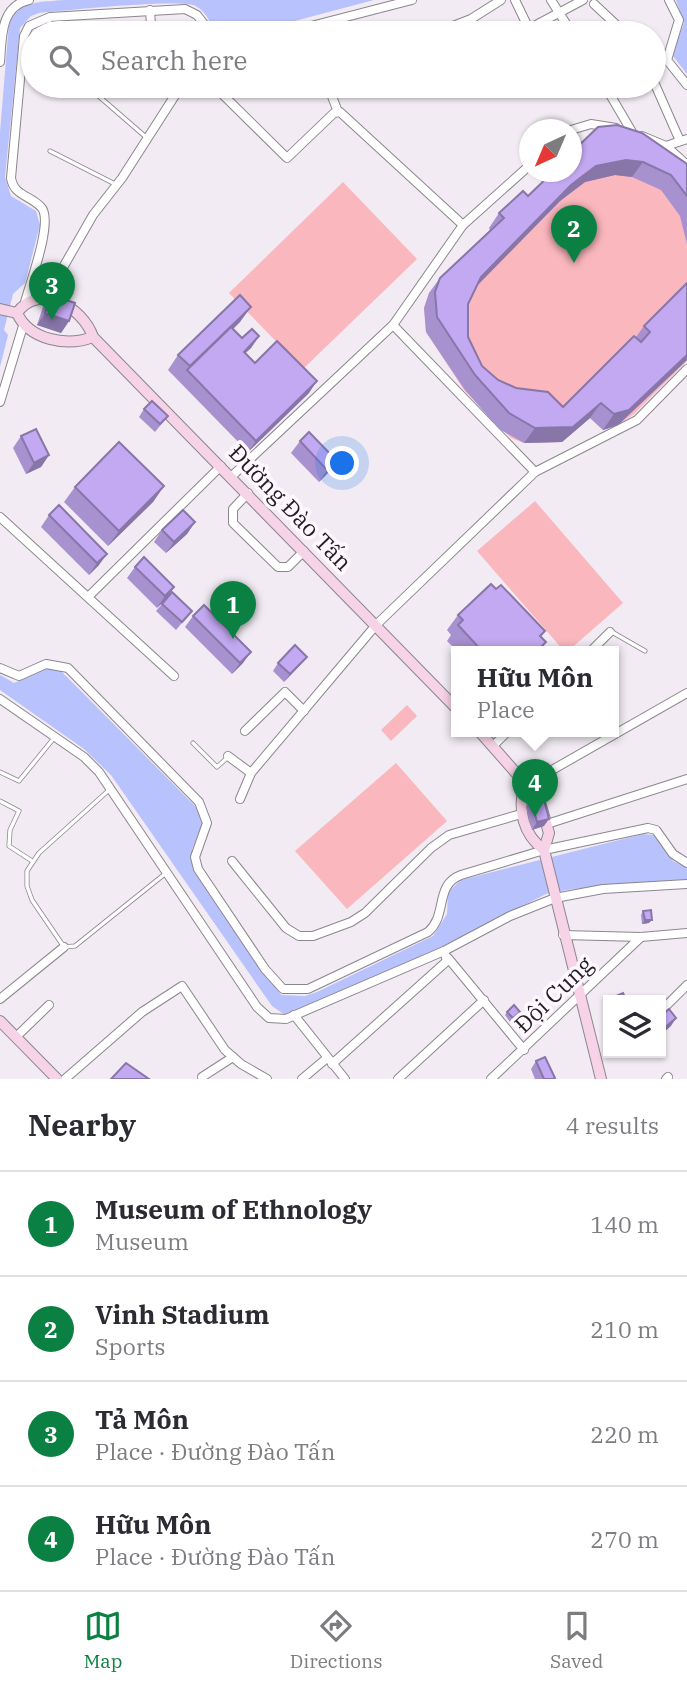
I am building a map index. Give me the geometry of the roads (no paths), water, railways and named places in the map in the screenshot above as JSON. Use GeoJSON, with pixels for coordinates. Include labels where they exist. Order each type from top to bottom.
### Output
{"type":"FeatureCollection","features":[{"type":"Feature","properties":{"kind":"street"},"geometry":{"type":"LineString","coordinates":[[0,62],[5,19],[18,4],[29,0]]}},
{"type":"Feature","properties":{"kind":"street"},"geometry":{"type":"LineString","coordinates":[[334,21],[412,0]]}},
{"type":"Feature","properties":{"kind":"street"},"geometry":{"type":"LineString","coordinates":[[466,21],[501,0]]}},
{"type":"Feature","properties":{"kind":"street"},"geometry":{"type":"LineString","coordinates":[[515,0],[522,21]]}},
{"type":"Feature","properties":{"kind":"street"},"geometry":{"type":"LineString","coordinates":[[551,0],[564,21]]}},
{"type":"Feature","properties":{"kind":"street"},"geometry":{"type":"LineString","coordinates":[[542,21],[583,0]]}},
{"type":"Feature","properties":{"kind":"street"},"geometry":{"type":"LineString","coordinates":[[669,0],[679,20],[667,52],[667,60],[687,85]]}},
{"type":"Feature","properties":{"kind":"street"},"geometry":{"type":"LineString","coordinates":[[594,4],[612,21]]}},
{"type":"Feature","properties":{"kind":"street"},"geometry":{"type":"LineString","coordinates":[[150,10],[151,21]]}},
{"type":"Feature","properties":{"kind":"street"},"geometry":{"type":"LineString","coordinates":[[41,21],[50,17],[150,10],[192,11],[201,21]]}},
{"type":"Feature","properties":{"kind":"street"},"geometry":{"type":"LineString","coordinates":[[21,69],[11,178],[15,190],[41,206],[47,219],[25,302]]}},
{"type":"Feature","properties":{"kind":"street"},"geometry":{"type":"LineString","coordinates":[[93,337],[83,341],[59,340],[32,333],[9,311],[35,298],[45,299],[93,215],[117,185],[173,98]]}},
{"type":"Feature","properties":{"kind":"street"},"geometry":{"type":"LineString","coordinates":[[226,98],[287,158],[338,112]]}},
{"type":"Feature","properties":{"kind":"street"},"geometry":{"type":"LineString","coordinates":[[333,98],[338,112],[463,225]]}},
{"type":"Feature","properties":{"kind":"street"},"geometry":{"type":"LineString","coordinates":[[612,98],[632,132]]}},
{"type":"Feature","properties":{"kind":"street"},"geometry":{"type":"LineString","coordinates":[[662,98],[683,140],[666,146]]}},
{"type":"Feature","properties":{"kind":"street"},"geometry":{"type":"LineString","coordinates":[[582,127],[591,124],[632,132],[666,146],[687,165]]}},
{"type":"Feature","properties":{"kind":"street"},"geometry":{"type":"LineString","coordinates":[[232,476],[393,325],[463,225],[519,175]]}},
{"type":"Feature","properties":{"kind":"street","name":"Đường Đào Tấn"},"geometry":{"type":"LineString","coordinates":[[45,299],[72,308],[82,316],[93,337],[232,476],[451,703]]}},
{"type":"Feature","properties":{"kind":"street"},"geometry":{"type":"LineString","coordinates":[[393,325],[535,472]]}},
{"type":"Feature","properties":{"kind":"street"},"geometry":{"type":"LineString","coordinates":[[0,402],[23,326]]}},
{"type":"Feature","properties":{"kind":"street"},"geometry":{"type":"LineString","coordinates":[[240,799],[251,773],[376,625],[535,472],[637,420],[687,369]]}},
{"type":"Feature","properties":{"kind":"street"},"geometry":{"type":"LineString","coordinates":[[89,596],[221,466]]}},
{"type":"Feature","properties":{"kind":"street"},"geometry":{"type":"LineString","coordinates":[[248,494],[233,509],[233,523],[278,567],[288,567],[304,551]]}},
{"type":"Feature","properties":{"kind":"street"},"geometry":{"type":"LineString","coordinates":[[0,517],[174,676]]}},
{"type":"Feature","properties":{"kind":"street"},"geometry":{"type":"LineString","coordinates":[[596,646],[610,632]]}},
{"type":"Feature","properties":{"kind":"street"},"geometry":{"type":"LineString","coordinates":[[0,668],[19,676],[46,664],[68,668],[199,802],[207,823],[195,857],[198,869],[265,970],[283,989],[308,989],[428,932],[439,919],[444,889],[456,876],[648,828],[661,835],[673,854],[687,863]]}},
{"type":"Feature","properties":{"kind":"street"},"geometry":{"type":"LineString","coordinates":[[245,731],[285,692],[304,711]]}},
{"type":"Feature","properties":{"kind":"street"},"geometry":{"type":"LineString","coordinates":[[619,732],[687,693]]}},
{"type":"Feature","properties":{"kind":"street"},"geometry":{"type":"LineString","coordinates":[[0,699],[94,766],[260,1012],[274,1019],[294,1015],[446,954],[510,916],[554,895],[687,884]]}},
{"type":"Feature","properties":{"kind":"street"},"geometry":{"type":"LineString","coordinates":[[485,737],[520,776],[524,786],[539,799],[549,833],[544,853]]}},
{"type":"Feature","properties":{"kind":"street"},"geometry":{"type":"LineString","coordinates":[[493,746],[502,737]]}},
{"type":"Feature","properties":{"kind":"street"},"geometry":{"type":"LineString","coordinates":[[524,786],[610,737]]}},
{"type":"Feature","properties":{"kind":"street"},"geometry":{"type":"LineString","coordinates":[[228,756],[251,773]]}},
{"type":"Feature","properties":{"kind":"street"},"geometry":{"type":"LineString","coordinates":[[547,824],[687,779]]}},
{"type":"Feature","properties":{"kind":"street"},"geometry":{"type":"LineString","coordinates":[[524,786],[521,814],[528,833],[544,853],[601,1079]]}},
{"type":"Feature","properties":{"kind":"street"},"geometry":{"type":"LineString","coordinates":[[232,861],[286,928],[299,936],[313,936],[351,922],[365,913],[431,848],[449,835],[521,814]]}},
{"type":"Feature","properties":{"kind":"street","name":"Đội Cung"},"geometry":{"type":"LineString","coordinates":[[563,935],[641,937],[687,933]]}},
{"type":"Feature","properties":{"kind":"street","name":"Đội Cung"},"geometry":{"type":"LineString","coordinates":[[492,1079],[641,937]]}},
{"type":"Feature","properties":{"kind":"street"},"geometry":{"type":"LineString","coordinates":[[0,999],[64,947]]}},
{"type":"Feature","properties":{"kind":"street"},"geometry":{"type":"LineString","coordinates":[[446,954],[524,1050]]}},
{"type":"Feature","properties":{"kind":"street"},"geometry":{"type":"LineString","coordinates":[[302,1079],[330,1061],[446,954]]}},
{"type":"Feature","properties":{"kind":"street"},"geometry":{"type":"LineString","coordinates":[[666,1006],[687,985]]}},
{"type":"Feature","properties":{"kind":"street"},"geometry":{"type":"LineString","coordinates":[[0,1021],[57,1078],[142,1012],[182,986],[220,1045],[233,1057],[267,1079]]}},
{"type":"Feature","properties":{"kind":"street"},"geometry":{"type":"LineString","coordinates":[[398,1079],[484,1000]]}},
{"type":"Feature","properties":{"kind":"street"},"geometry":{"type":"LineString","coordinates":[[16,1037],[49,1005]]}},
{"type":"Feature","properties":{"kind":"street"},"geometry":{"type":"LineString","coordinates":[[294,1015],[345,1079]]}},
{"type":"Feature","properties":{"kind":"street"},"geometry":{"type":"LineString","coordinates":[[202,1077],[233,1057]]}},
{"type":"Feature","properties":{"kind":"lane"},"geometry":{"type":"LineString","coordinates":[[49,21],[50,17]]}},
{"type":"Feature","properties":{"kind":"lane"},"geometry":{"type":"LineString","coordinates":[[101,98],[147,138]]}},
{"type":"Feature","properties":{"kind":"lane"},"geometry":{"type":"LineString","coordinates":[[50,151],[117,185]]}},
{"type":"Feature","properties":{"kind":"lane"},"geometry":{"type":"LineString","coordinates":[[610,632],[619,634],[645,651]]}},
{"type":"Feature","properties":{"kind":"lane"},"geometry":{"type":"LineString","coordinates":[[0,772],[19,781],[54,738]]}},
{"type":"Feature","properties":{"kind":"lane"},"geometry":{"type":"LineString","coordinates":[[193,743],[217,767],[228,756]]}},
{"type":"Feature","properties":{"kind":"lane"},"geometry":{"type":"LineString","coordinates":[[110,789],[32,861],[27,871],[29,893],[64,947],[75,946],[167,873]]}},
{"type":"Feature","properties":{"kind":"lane"},"geometry":{"type":"LineString","coordinates":[[0,801],[19,811],[9,837],[11,849],[32,861]]}},
{"type":"Feature","properties":{"kind":"water"},"geometry":{"type":"Polygon","coordinates":[[[374,0],[294,21],[210,21],[198,7],[180,4],[39,13],[26,21],[21,21],[5,177],[11,196],[36,211],[40,225],[25,283],[13,294],[4,330],[8,335],[0,367],[0,132],[9,23],[19,10],[40,2],[374,0]]]}},
{"type":"Feature","properties":{"kind":"water"},"geometry":{"type":"Polygon","coordinates":[[[676,0],[687,0],[687,74],[672,55],[684,23],[676,0]]]}},
{"type":"Feature","properties":{"kind":"water"},"geometry":{"type":"Polygon","coordinates":[[[46,669],[60,670],[198,809],[203,822],[192,849],[193,867],[281,995],[305,996],[317,992],[433,936],[447,914],[448,892],[461,880],[643,834],[654,835],[673,861],[687,868],[687,882],[573,889],[546,894],[443,946],[296,1014],[285,1015],[272,1006],[111,775],[84,749],[0,690],[0,675],[14,683],[46,669]]]}},
{"type":"Feature","properties":{"kind":"place","name":"Vinh Stadium"},"geometry":{"type":"Point","coordinates":[574,263]}},
{"type":"Feature","properties":{"kind":"place","name":"Tả Môn"},"geometry":{"type":"Point","coordinates":[52,320]}},
{"type":"Feature","properties":{"kind":"place","name":"Museum of Ethnology"},"geometry":{"type":"Point","coordinates":[233,639]}},
{"type":"Feature","properties":{"kind":"place","name":"Hữu Môn"},"geometry":{"type":"Point","coordinates":[535,817]}}]}
